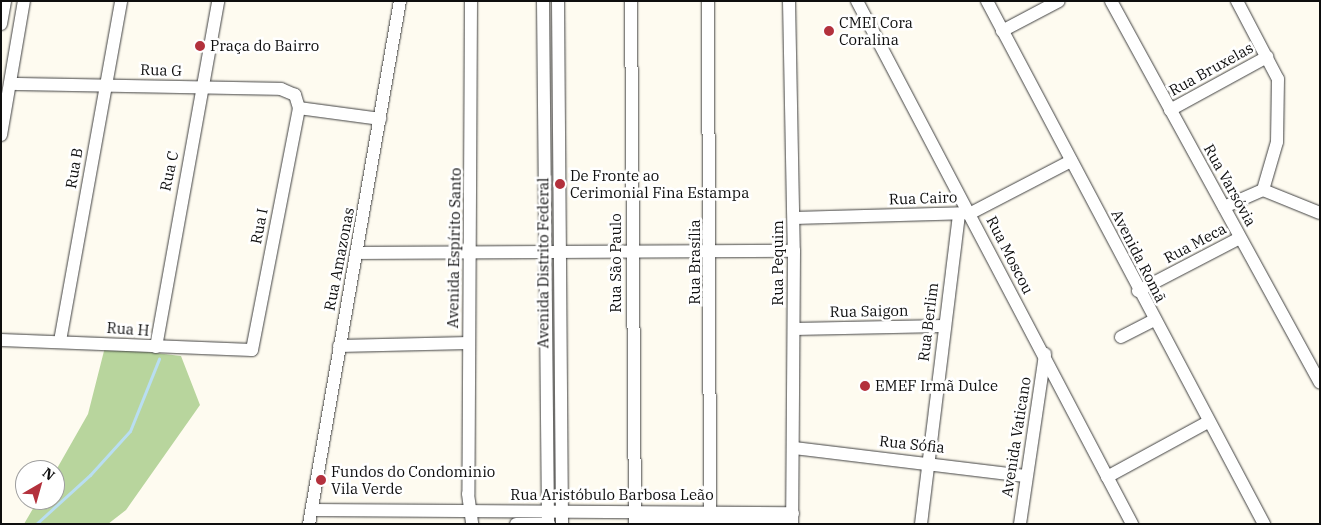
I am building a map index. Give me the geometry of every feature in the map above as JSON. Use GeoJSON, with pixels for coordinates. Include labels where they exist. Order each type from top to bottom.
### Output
{"type":"FeatureCollection","features":[{"type":"Feature","properties":{"kind":"street"},"geometry":{"type":"LineString","coordinates":[[1,24],[5,1]]}},
{"type":"Feature","properties":{"kind":"street"},"geometry":{"type":"LineString","coordinates":[[1,135],[11,84],[7,68],[24,1]]}},
{"type":"Feature","properties":{"kind":"street","name":"Rua B"},"geometry":{"type":"LineString","coordinates":[[60,341],[121,1]]}},
{"type":"Feature","properties":{"kind":"street","name":"Rua C"},"geometry":{"type":"LineString","coordinates":[[156,347],[218,1]]}},
{"type":"Feature","properties":{"kind":"street","name":"Rua Amazonas"},"geometry":{"type":"LineString","coordinates":[[309,524],[400,1]]}},
{"type":"Feature","properties":{"kind":"street","name":"Avenida Espírito Santo"},"geometry":{"type":"LineString","coordinates":[[468,518],[471,1]]}},
{"type":"Feature","properties":{"kind":"street","name":"Avenida Distrito Federal"},"geometry":{"type":"LineString","coordinates":[[543,1],[548,524]]}},
{"type":"Feature","properties":{"kind":"street","name":"Avenida Distrito Federal"},"geometry":{"type":"LineString","coordinates":[[558,1],[558,253],[562,524]]}},
{"type":"Feature","properties":{"kind":"street","name":"Rua São Paulo"},"geometry":{"type":"LineString","coordinates":[[631,1],[635,524]]}},
{"type":"Feature","properties":{"kind":"street","name":"Rua Brasília"},"geometry":{"type":"LineString","coordinates":[[708,1],[712,252],[710,517]]}},
{"type":"Feature","properties":{"kind":"street","name":"Rua Pequim"},"geometry":{"type":"LineString","coordinates":[[789,1],[794,218],[794,448],[792,520]]}},
{"type":"Feature","properties":{"kind":"street","name":"Rua Moscou"},"geometry":{"type":"LineString","coordinates":[[857,1],[965,214],[1045,354],[1106,477],[1132,524]]}},
{"type":"Feature","properties":{"kind":"street","name":"Avenida Romã"},"geometry":{"type":"LineString","coordinates":[[987,1],[1138,291],[1264,524]]}},
{"type":"Feature","properties":{"kind":"street"},"geometry":{"type":"LineString","coordinates":[[1002,30],[1059,1]]}},
{"type":"Feature","properties":{"kind":"street","name":"Rua Varsóvia"},"geometry":{"type":"LineString","coordinates":[[1112,1],[1320,383]]}},
{"type":"Feature","properties":{"kind":"street"},"geometry":{"type":"LineString","coordinates":[[1237,1],[1278,79],[1280,111],[1262,190]]}},
{"type":"Feature","properties":{"kind":"street","name":"Rua Bruxelas"},"geometry":{"type":"LineString","coordinates":[[1170,110],[1267,57]]}},
{"type":"Feature","properties":{"kind":"street","name":"Rua G"},"geometry":{"type":"LineString","coordinates":[[11,84],[286,90],[295,95],[299,108]]}},
{"type":"Feature","properties":{"kind":"street"},"geometry":{"type":"LineString","coordinates":[[299,108],[380,119]]}},
{"type":"Feature","properties":{"kind":"street","name":"Rua I"},"geometry":{"type":"LineString","coordinates":[[252,350],[299,108]]}},
{"type":"Feature","properties":{"kind":"street","name":"Rua Cairo"},"geometry":{"type":"LineString","coordinates":[[794,218],[965,214],[1071,161]]}},
{"type":"Feature","properties":{"kind":"street"},"geometry":{"type":"LineString","coordinates":[[1224,207],[1262,190],[1320,214]]}},
{"type":"Feature","properties":{"kind":"street","name":"Rua Berlim"},"geometry":{"type":"LineString","coordinates":[[921,524],[944,326],[965,214]]}},
{"type":"Feature","properties":{"kind":"street","name":"Rua Meca"},"geometry":{"type":"LineString","coordinates":[[1138,291],[1240,238]]}},
{"type":"Feature","properties":{"kind":"street"},"geometry":{"type":"LineString","coordinates":[[357,253],[471,255],[794,251]]}},
{"type":"Feature","properties":{"kind":"street"},"geometry":{"type":"LineString","coordinates":[[1121,337],[1154,320]]}},
{"type":"Feature","properties":{"kind":"street","name":"Rua Saigon"},"geometry":{"type":"LineString","coordinates":[[794,329],[944,326]]}},
{"type":"Feature","properties":{"kind":"street","name":"Rua H"},"geometry":{"type":"LineString","coordinates":[[1,340],[252,350]]}},
{"type":"Feature","properties":{"kind":"street"},"geometry":{"type":"LineString","coordinates":[[339,346],[469,343]]}},
{"type":"Feature","properties":{"kind":"street","name":"Avenida Vaticano"},"geometry":{"type":"LineString","coordinates":[[1020,524],[1025,476],[1045,354]]}},
{"type":"Feature","properties":{"kind":"street"},"geometry":{"type":"LineString","coordinates":[[1106,477],[1208,422]]}},
{"type":"Feature","properties":{"kind":"street","name":"Rua Sófia"},"geometry":{"type":"LineString","coordinates":[[794,448],[927,461],[1025,476]]}},
{"type":"Feature","properties":{"kind":"street"},"geometry":{"type":"LineString","coordinates":[[1121,524],[1124,508]]}},
{"type":"Feature","properties":{"kind":"street","name":"Rua Aristóbulo Barbosa Leão"},"geometry":{"type":"LineString","coordinates":[[312,510],[468,518],[548,510],[634,510],[710,517],[792,520]]}},
{"type":"Feature","properties":{"kind":"street"},"geometry":{"type":"LineString","coordinates":[[635,524],[710,517]]}},
{"type":"Feature","properties":{"kind":"street"},"geometry":{"type":"LineString","coordinates":[[516,524],[548,524]]}},
{"type":"Feature","properties":{"kind":"green space"},"geometry":{"type":"Polygon","coordinates":[[[105,347],[181,356],[200,405],[126,510],[108,524],[24,524],[32,510],[65,510],[65,460],[62,460],[88,414],[105,347]]]}},
{"type":"Feature","properties":{"kind":"waterway"},"geometry":{"type":"LineString","coordinates":[[36,524],[90,475],[130,431],[159,359]]}},
{"type":"Feature","properties":{"kind":"place","name":"CMEI Cora Coralina"},"geometry":{"type":"Point","coordinates":[829,31]}},
{"type":"Feature","properties":{"kind":"place","name":"Praça do Bairro"},"geometry":{"type":"Point","coordinates":[200,46]}},
{"type":"Feature","properties":{"kind":"place","name":"De Fronte ao Cerimonial Fina Estampa"},"geometry":{"type":"Point","coordinates":[560,184]}},
{"type":"Feature","properties":{"kind":"place","name":"EMEF Irmã Dulce"},"geometry":{"type":"Point","coordinates":[865,386]}},
{"type":"Feature","properties":{"kind":"place","name":"Fundos do Condominio Vila Verde"},"geometry":{"type":"Point","coordinates":[321,480]}}]}
